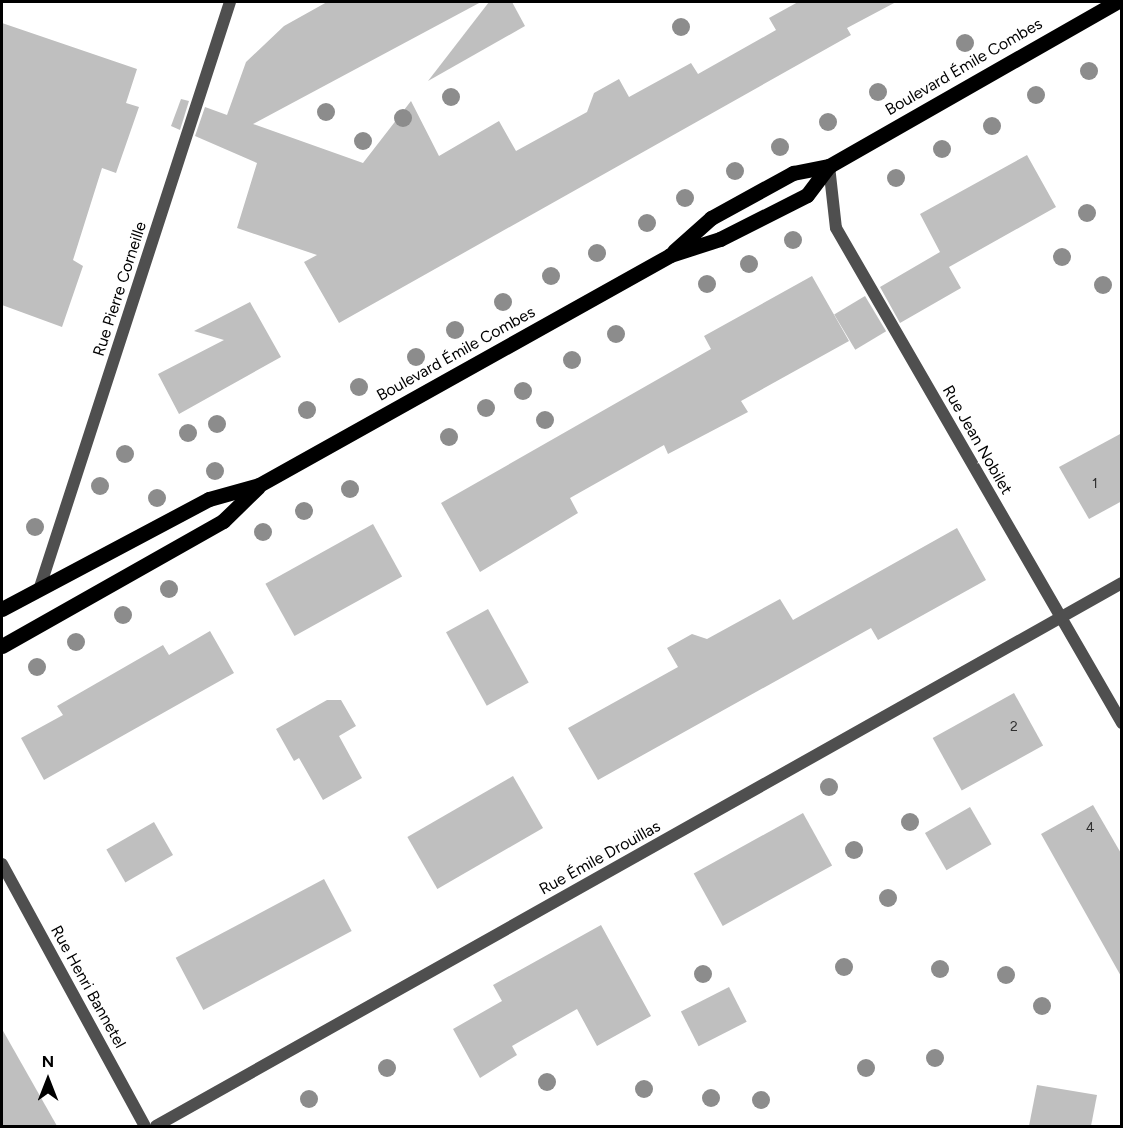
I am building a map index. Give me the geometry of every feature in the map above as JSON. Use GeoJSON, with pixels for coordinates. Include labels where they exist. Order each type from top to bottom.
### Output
{"type":"FeatureCollection","features":[{"type":"Feature","properties":{"kind":"main road","name":"Boulevard Émile Combes"},"geometry":{"type":"LineString","coordinates":[[670,255],[711,218],[793,172],[829,166],[1117,2]]}},
{"type":"Feature","properties":{"kind":"main road","name":"Boulevard Émile Combes"},"geometry":{"type":"LineString","coordinates":[[2,609],[209,499],[259,485],[670,255],[720,238],[807,195],[829,166]]}},
{"type":"Feature","properties":{"kind":"main road","name":"Boulevard Émile Combes"},"geometry":{"type":"LineString","coordinates":[[2,646],[223,521],[259,485]]}},
{"type":"Feature","properties":{"kind":"street","name":"Rue Pierre Corneille"},"geometry":{"type":"LineString","coordinates":[[40,587],[230,2]]}},
{"type":"Feature","properties":{"kind":"street","name":"Rue Jean Nobilet"},"geometry":{"type":"LineString","coordinates":[[829,166],[836,228],[1059,618],[1122,723]]}},
{"type":"Feature","properties":{"kind":"street","name":"Rue Émile Drouillas"},"geometry":{"type":"LineString","coordinates":[[156,1126],[1122,583]]}},
{"type":"Feature","properties":{"kind":"street","name":"Rue Henri Bannetel"},"geometry":{"type":"LineString","coordinates":[[2,864],[145,1126]]}},
{"type":"Feature","properties":{"kind":"building"},"geometry":{"type":"Polygon","coordinates":[[[327,2],[481,2],[253,124],[363,163],[411,101],[439,156],[499,121],[516,151],[587,112],[594,93],[619,79],[629,97],[691,63],[698,74],[776,30],[769,18],[798,2],[896,2],[847,28],[851,35],[339,323],[304,262],[317,255],[237,228],[257,163],[195,136],[205,107],[227,115],[246,62],[284,26],[327,2]]]}},
{"type":"Feature","properties":{"kind":"building"},"geometry":{"type":"Polygon","coordinates":[[[489,2],[512,2],[525,26],[428,81],[489,2]]]}},
{"type":"Feature","properties":{"kind":"building"},"geometry":{"type":"Polygon","coordinates":[[[2,23],[137,69],[126,103],[139,107],[116,173],[102,168],[73,260],[83,266],[62,327],[2,305],[2,23]]]}},
{"type":"Feature","properties":{"kind":"building"},"geometry":{"type":"Polygon","coordinates":[[[181,99],[189,101],[180,130],[171,126],[181,99]]]}},
{"type":"Feature","properties":{"kind":"building"},"geometry":{"type":"Polygon","coordinates":[[[1027,155],[1056,207],[949,267],[961,288],[900,323],[880,287],[940,252],[920,214],[1027,155]]]}},
{"type":"Feature","properties":{"kind":"building"},"geometry":{"type":"Polygon","coordinates":[[[812,276],[849,341],[741,401],[748,412],[668,454],[664,445],[570,498],[578,513],[480,572],[441,503],[711,349],[704,336],[812,276]]]}},
{"type":"Feature","properties":{"kind":"building"},"geometry":{"type":"Polygon","coordinates":[[[865,296],[886,331],[855,350],[834,315],[865,296]]]}},
{"type":"Feature","properties":{"kind":"building"},"geometry":{"type":"Polygon","coordinates":[[[250,302],[281,357],[179,414],[158,374],[224,340],[194,331],[250,302]]]}},
{"type":"Feature","properties":{"kind":"building"},"geometry":{"type":"Polygon","coordinates":[[[1122,433],[1122,501],[1089,519],[1059,467],[1122,433]]]}},
{"type":"Feature","properties":{"kind":"building"},"geometry":{"type":"Polygon","coordinates":[[[373,524],[402,576],[295,636],[265,584],[373,524]]]}},
{"type":"Feature","properties":{"kind":"building"},"geometry":{"type":"Polygon","coordinates":[[[957,528],[986,580],[878,640],[871,628],[598,780],[568,728],[678,667],[667,648],[692,634],[707,639],[780,599],[793,620],[957,528]]]}},
{"type":"Feature","properties":{"kind":"building"},"geometry":{"type":"Polygon","coordinates":[[[488,609],[529,682],[487,706],[446,632],[488,609]]]}},
{"type":"Feature","properties":{"kind":"building"},"geometry":{"type":"Polygon","coordinates":[[[210,631],[234,673],[44,780],[21,738],[63,715],[57,706],[163,645],[169,655],[210,631]]]}},
{"type":"Feature","properties":{"kind":"building"},"geometry":{"type":"Polygon","coordinates":[[[1014,693],[1043,745],[962,791],[933,738],[1014,693]]]}},
{"type":"Feature","properties":{"kind":"building"},"geometry":{"type":"Polygon","coordinates":[[[327,700],[341,700],[356,726],[339,736],[362,778],[323,800],[299,758],[294,761],[276,729],[327,700]]]}},
{"type":"Feature","properties":{"kind":"building"},"geometry":{"type":"Polygon","coordinates":[[[513,776],[543,828],[437,889],[407,837],[513,776]]]}},
{"type":"Feature","properties":{"kind":"building"},"geometry":{"type":"Polygon","coordinates":[[[1093,805],[1122,855],[1122,978],[1041,834],[1093,805]]]}},
{"type":"Feature","properties":{"kind":"building"},"geometry":{"type":"Polygon","coordinates":[[[970,807],[992,844],[946,870],[925,833],[970,807]]]}},
{"type":"Feature","properties":{"kind":"building"},"geometry":{"type":"Polygon","coordinates":[[[803,813],[832,865],[723,926],[694,874],[803,813]]]}},
{"type":"Feature","properties":{"kind":"building"},"geometry":{"type":"Polygon","coordinates":[[[154,822],[173,855],[125,882],[106,849],[154,822]]]}},
{"type":"Feature","properties":{"kind":"building"},"geometry":{"type":"Polygon","coordinates":[[[324,879],[352,931],[203,1010],[176,958],[324,879]]]}},
{"type":"Feature","properties":{"kind":"building"},"geometry":{"type":"Polygon","coordinates":[[[601,925],[651,1016],[597,1046],[577,1009],[512,1046],[517,1055],[480,1078],[453,1029],[502,1001],[493,985],[601,925]]]}},
{"type":"Feature","properties":{"kind":"building"},"geometry":{"type":"Polygon","coordinates":[[[729,987],[747,1022],[699,1046],[681,1012],[729,987]]]}},
{"type":"Feature","properties":{"kind":"building"},"geometry":{"type":"Polygon","coordinates":[[[2,1029],[57,1126],[2,1126],[2,1029]]]}},
{"type":"Feature","properties":{"kind":"building"},"geometry":{"type":"Polygon","coordinates":[[[1037,1085],[1097,1095],[1091,1126],[1029,1126],[1037,1085]]]}}]}
